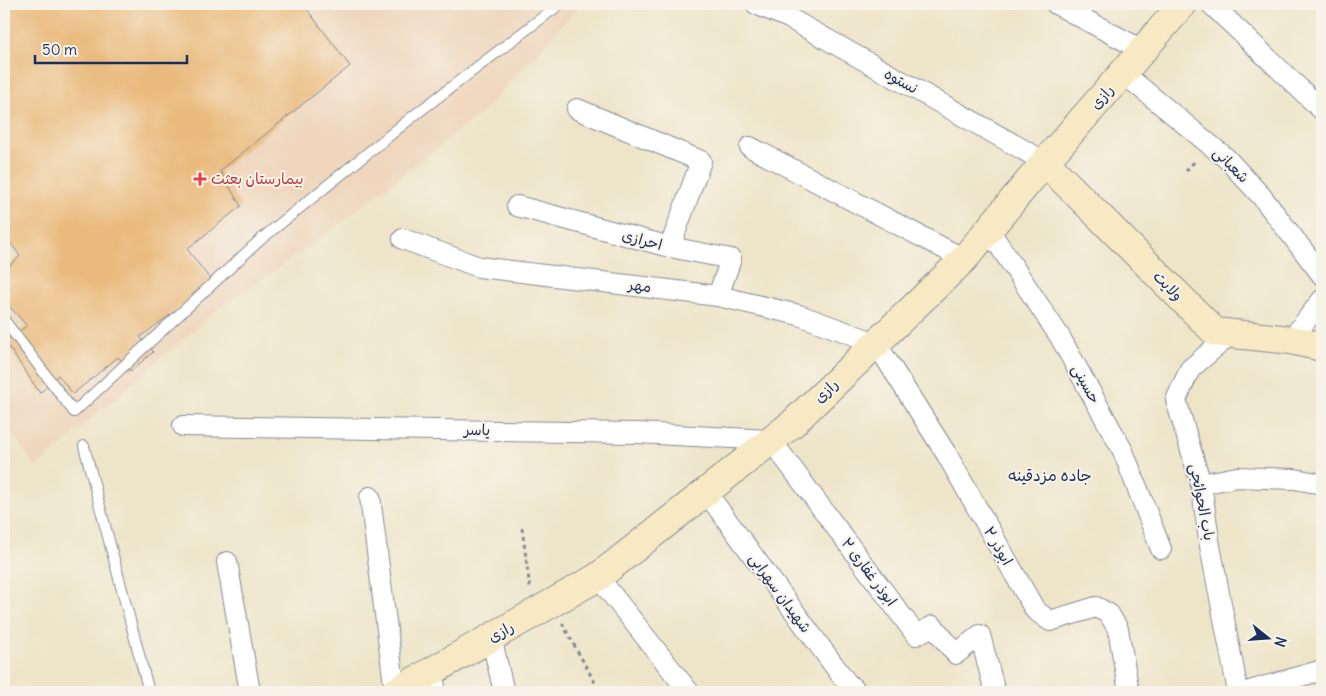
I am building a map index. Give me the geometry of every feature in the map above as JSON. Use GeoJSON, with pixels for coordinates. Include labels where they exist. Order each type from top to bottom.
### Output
{"type":"FeatureCollection","features":[{"type":"Feature","properties":{"kind":"main road","name":"رازی"},"geometry":{"type":"LineString","coordinates":[[395,692],[434,682],[491,637],[598,577],[792,424],[964,260],[1182,4]]}},
{"type":"Feature","properties":{"kind":"main road","name":"ولایت"},"geometry":{"type":"LineString","coordinates":[[1046,162],[1215,332],[1291,340],[1322,347]]}},
{"type":"Feature","properties":{"kind":"street","name":"نستوه"},"geometry":{"type":"LineString","coordinates":[[756,4],[790,18],[1046,162]]}},
{"type":"Feature","properties":{"kind":"street"},"geometry":{"type":"LineString","coordinates":[[1056,4],[1142,50]]}},
{"type":"Feature","properties":{"kind":"street"},"geometry":{"type":"LineString","coordinates":[[1210,4],[1322,110]]}},
{"type":"Feature","properties":{"kind":"street","name":"شعبانی"},"geometry":{"type":"LineString","coordinates":[[1123,73],[1226,158],[1262,197],[1322,275]]}},
{"type":"Feature","properties":{"kind":"street"},"geometry":{"type":"LineString","coordinates":[[577,109],[700,161],[670,247]]}},
{"type":"Feature","properties":{"kind":"street"},"geometry":{"type":"LineString","coordinates":[[750,147],[964,260]]}},
{"type":"Feature","properties":{"kind":"street","name":"احرازی"},"geometry":{"type":"LineString","coordinates":[[517,206],[670,247],[731,259],[718,296]]}},
{"type":"Feature","properties":{"kind":"street","name":"حسینی"},"geometry":{"type":"LineString","coordinates":[[989,230],[1060,337],[1123,451],[1161,550]]}},
{"type":"Feature","properties":{"kind":"street","name":"مهر"},"geometry":{"type":"LineString","coordinates":[[403,239],[479,267],[718,296],[799,315],[876,343]]}},
{"type":"Feature","properties":{"kind":"street"},"geometry":{"type":"LineString","coordinates":[[1291,340],[1322,300]]}},
{"type":"Feature","properties":{"kind":"street","name":"باب الحوائجی"},"geometry":{"type":"LineString","coordinates":[[1231,334],[1190,369],[1176,400],[1201,484],[1210,546],[1238,692]]}},
{"type":"Feature","properties":{"kind":"street","name":"ابوذر ۲"},"geometry":{"type":"LineString","coordinates":[[876,343],[947,455],[1035,610],[1050,621],[1096,608],[1109,614],[1118,629],[1129,692]]}},
{"type":"Feature","properties":{"kind":"street","name":"یاسر"},"geometry":{"type":"LineString","coordinates":[[184,426],[637,433],[771,440]]}},
{"type":"Feature","properties":{"kind":"street","name":"ابوذر غفاری ۲"},"geometry":{"type":"LineString","coordinates":[[771,440],[916,635],[933,626],[956,654],[980,634],[995,692]]}},
{"type":"Feature","properties":{"kind":"street"},"geometry":{"type":"LineString","coordinates":[[1201,484],[1237,477],[1295,479],[1322,484]]}},
{"type":"Feature","properties":{"kind":"street","name":"شهیدان سهرابی"},"geometry":{"type":"LineString","coordinates":[[706,492],[847,684],[857,692]]}},
{"type":"Feature","properties":{"kind":"street"},"geometry":{"type":"LineString","coordinates":[[370,497],[395,692]]}},
{"type":"Feature","properties":{"kind":"street"},"geometry":{"type":"LineString","coordinates":[[227,562],[250,692]]}},
{"type":"Feature","properties":{"kind":"street"},"geometry":{"type":"LineString","coordinates":[[598,577],[689,692]]}},
{"type":"Feature","properties":{"kind":"street"},"geometry":{"type":"LineString","coordinates":[[491,637],[504,692]]}},
{"type":"Feature","properties":{"kind":"street"},"geometry":{"type":"LineString","coordinates":[[1246,692],[1322,670]]}},
{"type":"Feature","properties":{"kind":"lane"},"geometry":{"type":"LineString","coordinates":[[4,320],[74,412],[260,240],[416,114],[560,4]]}},
{"type":"Feature","properties":{"kind":"lane"},"geometry":{"type":"LineString","coordinates":[[84,446],[149,692]]}},
{"type":"Feature","properties":{"kind":"path"},"geometry":{"type":"LineString","coordinates":[[522,528],[542,609],[600,692]]}},
{"type":"Feature","properties":{"kind":"shaded area","name":"بیمارستان بعثت"},"geometry":{"type":"Polygon","coordinates":[[[4,4],[582,4],[480,114],[313,244],[220,307],[36,467],[4,423],[4,4]]]}},
{"type":"Feature","properties":{"kind":"building","name":"بیمارستان بعثت"},"geometry":{"type":"Polygon","coordinates":[[[4,4],[303,4],[350,66],[220,171],[241,206],[187,249],[213,283],[140,337],[153,352],[131,371],[118,357],[73,394],[58,375],[40,393],[4,340],[27,326],[4,300],[4,271],[20,256],[4,234],[4,4]]]}},
{"type":"Feature","properties":{"kind":"place","name":"بیمارستان بعثت"},"geometry":{"type":"Point","coordinates":[200,179]}},
{"type":"Feature","properties":{"kind":"district","name":"جاده مزدقینه"},"geometry":{"type":"Point","coordinates":[1050,475]}}]}
